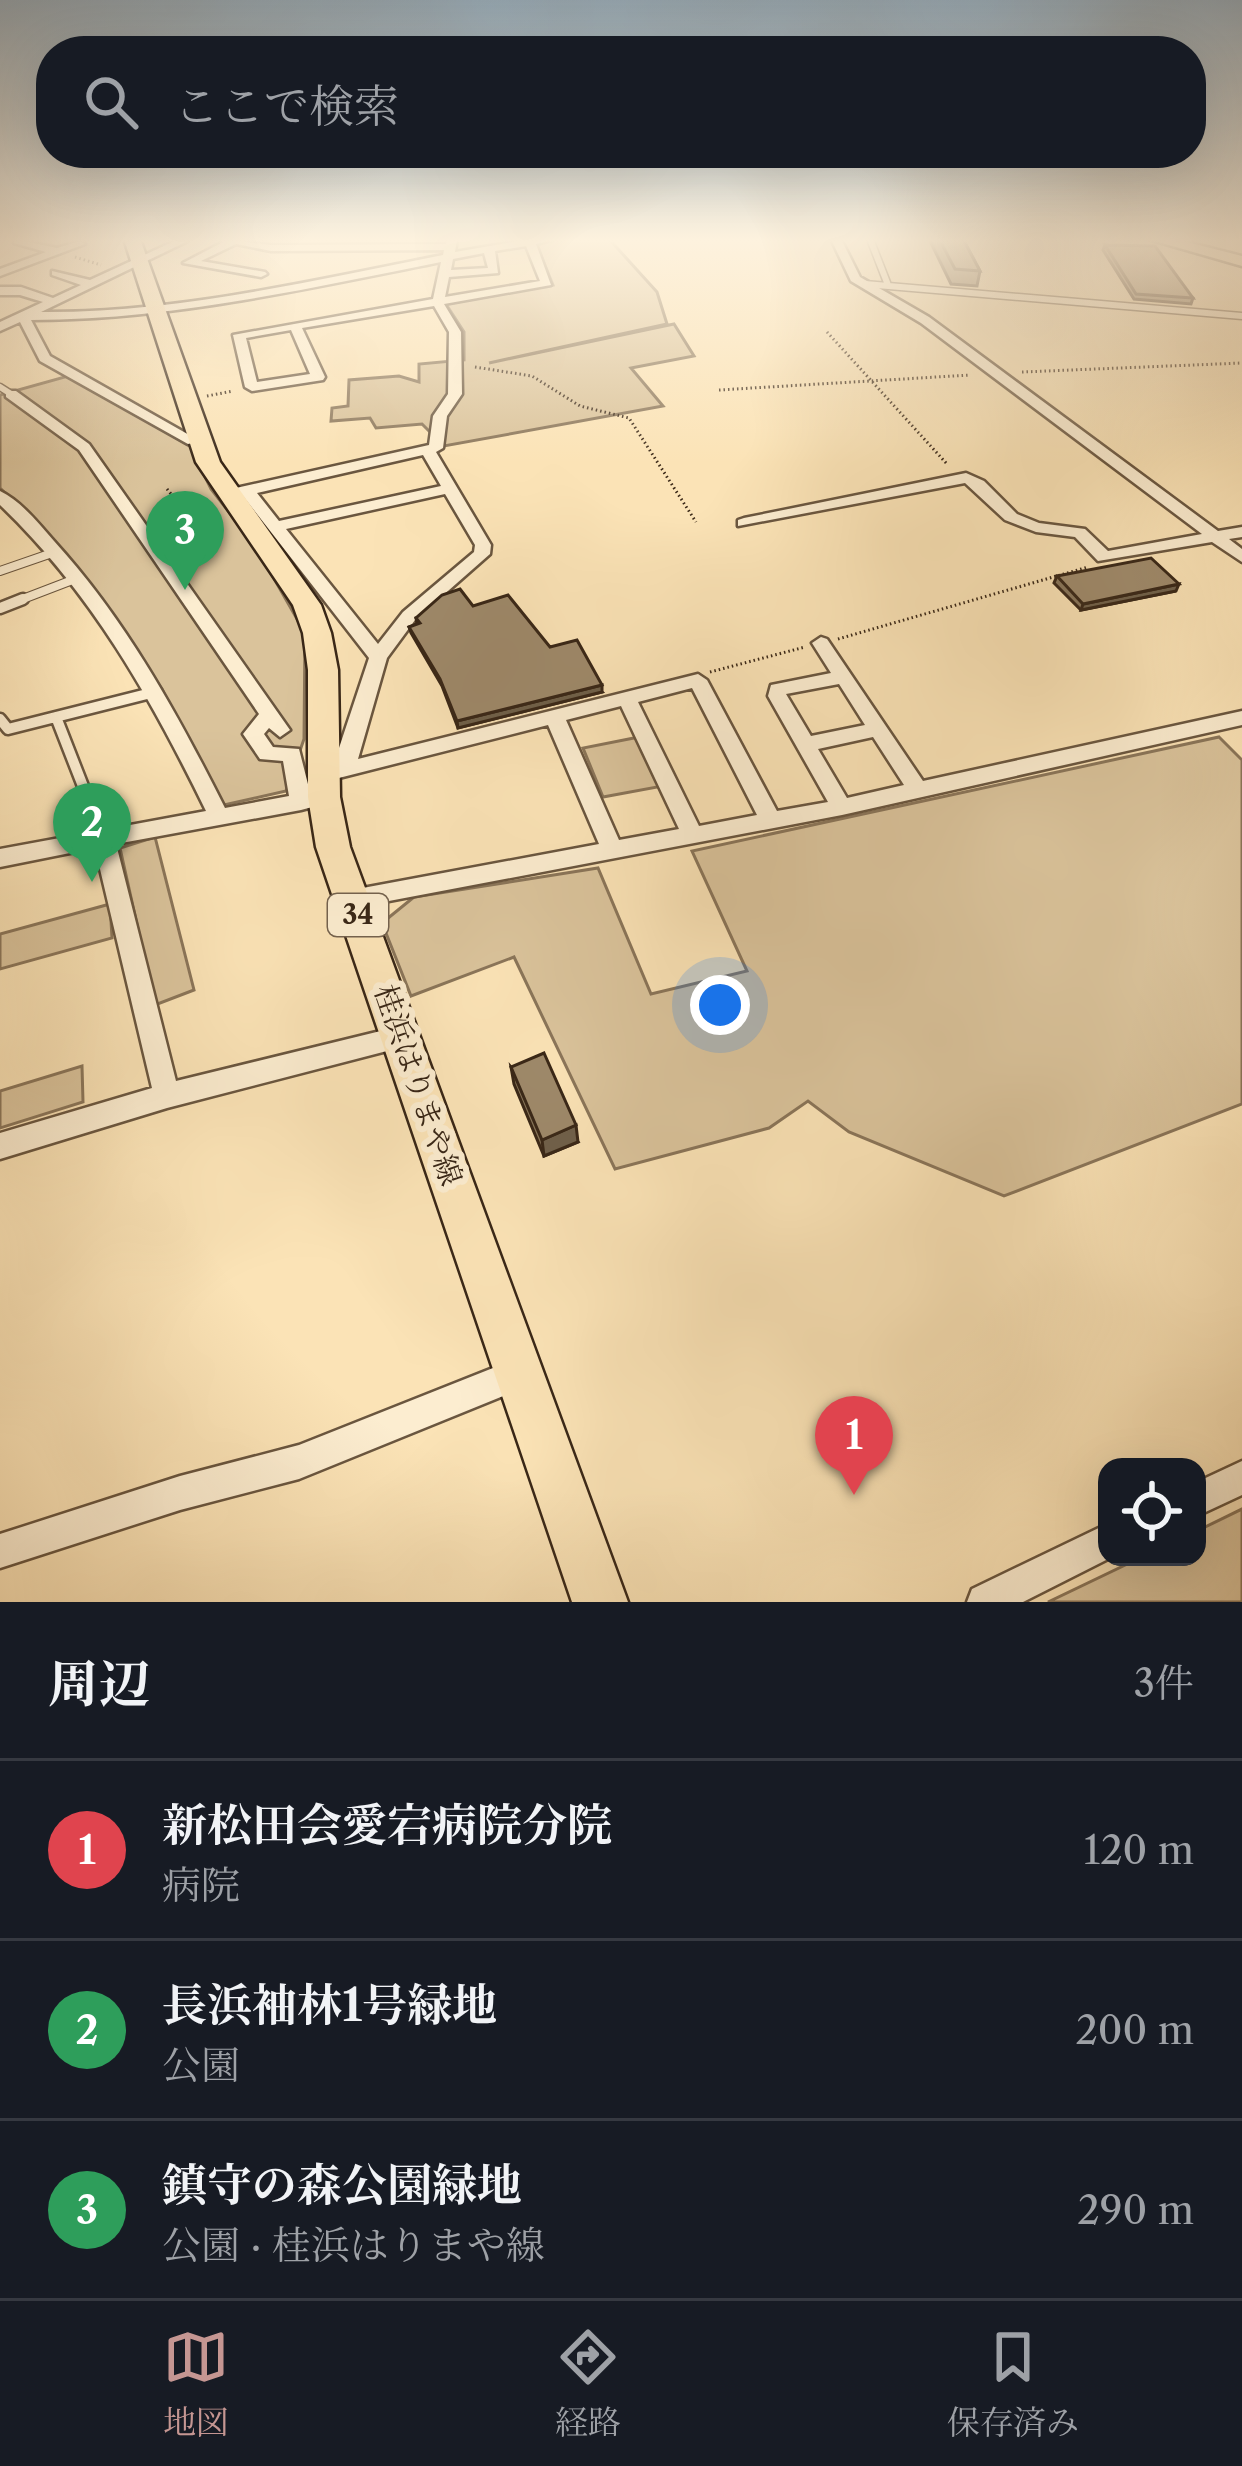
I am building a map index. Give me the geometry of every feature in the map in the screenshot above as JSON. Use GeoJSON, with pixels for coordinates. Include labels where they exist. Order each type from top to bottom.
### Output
{"type":"FeatureCollection","features":[{"type":"Feature","properties":{"kind":"main road","name":"桂浜はりまや線"},"geometry":{"type":"LineString","coordinates":[[157,314],[223,500],[283,568],[312,619],[323,670],[324,786],[333,847],[600,1602]]}},
{"type":"Feature","properties":{"kind":"street"},"geometry":{"type":"LineString","coordinates":[[0,327],[28,314]]}},
{"type":"Feature","properties":{"kind":"street"},"geometry":{"type":"LineString","coordinates":[[23,316],[126,314]]}},
{"type":"Feature","properties":{"kind":"street"},"geometry":{"type":"LineString","coordinates":[[245,314],[239,334],[252,387],[318,377],[303,325],[310,314]]}},
{"type":"Feature","properties":{"kind":"street"},"geometry":{"type":"LineString","coordinates":[[239,334],[372,314]]}},
{"type":"Feature","properties":{"kind":"street"},"geometry":{"type":"LineString","coordinates":[[223,500],[436,448],[440,416],[455,394],[455,332],[444,314]]}},
{"type":"Feature","properties":{"kind":"street"},"geometry":{"type":"LineString","coordinates":[[915,314],[1242,557]]}},
{"type":"Feature","properties":{"kind":"street"},"geometry":{"type":"LineString","coordinates":[[23,316],[29,334],[48,360],[188,440],[198,440]]}},
{"type":"Feature","properties":{"kind":"street"},"geometry":{"type":"LineString","coordinates":[[6,390],[84,447],[275,722],[253,734],[266,754],[292,754],[324,786]]}},
{"type":"Feature","properties":{"kind":"street"},"geometry":{"type":"LineString","coordinates":[[324,786],[348,751],[377,657],[409,616],[482,554],[483,545],[428,452]]}},
{"type":"Feature","properties":{"kind":"street"},"geometry":{"type":"LineString","coordinates":[[744,523],[960,478],[975,480],[1009,516],[1053,533],[1079,532],[1104,557],[1242,532]]}},
{"type":"Feature","properties":{"kind":"street"},"geometry":{"type":"LineString","coordinates":[[274,527],[448,488]]}},
{"type":"Feature","properties":{"kind":"street"},"geometry":{"type":"LineString","coordinates":[[2,500],[55,552],[156,692],[219,817]]}},
{"type":"Feature","properties":{"kind":"street"},"geometry":{"type":"LineString","coordinates":[[223,500],[274,527],[377,657]]}},
{"type":"Feature","properties":{"kind":"street"},"geometry":{"type":"LineString","coordinates":[[821,643],[919,791]]}},
{"type":"Feature","properties":{"kind":"street"},"geometry":{"type":"LineString","coordinates":[[842,807],[778,693],[844,676]]}},
{"type":"Feature","properties":{"kind":"street"},"geometry":{"type":"LineString","coordinates":[[0,858],[219,817],[554,716],[698,680],[771,821]]}},
{"type":"Feature","properties":{"kind":"street"},"geometry":{"type":"LineString","coordinates":[[628,700],[693,836]]}},
{"type":"Feature","properties":{"kind":"street"},"geometry":{"type":"LineString","coordinates":[[554,716],[613,851]]}},
{"type":"Feature","properties":{"kind":"street"},"geometry":{"type":"LineString","coordinates":[[352,899],[842,807],[1242,718]]}},
{"type":"Feature","properties":{"kind":"street"},"geometry":{"type":"LineString","coordinates":[[812,743],[879,729]]}},
{"type":"Feature","properties":{"kind":"street"},"geometry":{"type":"LineString","coordinates":[[104,839],[167,1096]]}},
{"type":"Feature","properties":{"kind":"street"},"geometry":{"type":"LineString","coordinates":[[0,1146],[167,1096],[401,1036]]}},
{"type":"Feature","properties":{"kind":"street"},"geometry":{"type":"LineString","coordinates":[[0,1551],[299,1462],[518,1374]]}},
{"type":"Feature","properties":{"kind":"street"},"geometry":{"type":"LineString","coordinates":[[1206,1495],[1242,1478]]}},
{"type":"Feature","properties":{"kind":"street"},"geometry":{"type":"LineString","coordinates":[[985,1602],[1098,1546]]}},
{"type":"Feature","properties":{"kind":"lane"},"geometry":{"type":"LineString","coordinates":[[0,571],[55,552]]}},
{"type":"Feature","properties":{"kind":"lane"},"geometry":{"type":"LineString","coordinates":[[0,608],[75,579]]}},
{"type":"Feature","properties":{"kind":"lane"},"geometry":{"type":"LineString","coordinates":[[0,719],[8,729],[156,692]]}},
{"type":"Feature","properties":{"kind":"lane"},"geometry":{"type":"LineString","coordinates":[[56,717],[104,839]]}},
{"type":"Feature","properties":{"kind":"path"},"geometry":{"type":"LineString","coordinates":[[827,332],[960,478]]}},
{"type":"Feature","properties":{"kind":"path"},"geometry":{"type":"LineString","coordinates":[[719,390],[1242,363]]}},
{"type":"Feature","properties":{"kind":"path"},"geometry":{"type":"LineString","coordinates":[[455,364],[532,376],[580,406],[629,418],[695,522]]}},
{"type":"Feature","properties":{"kind":"path"},"geometry":{"type":"LineString","coordinates":[[185,400],[252,387]]}},
{"type":"Feature","properties":{"kind":"path"},"geometry":{"type":"LineString","coordinates":[[167,488],[188,515],[223,500]]}},
{"type":"Feature","properties":{"kind":"path"},"geometry":{"type":"LineString","coordinates":[[698,680],[702,674],[1136,554]]}},
{"type":"Feature","properties":{"kind":"shaded area"},"geometry":{"type":"Polygon","coordinates":[[[452,314],[664,314],[667,324],[489,363],[674,324],[694,356],[631,368],[663,406],[444,446],[422,424],[376,428],[370,418],[331,421],[332,408],[348,406],[349,380],[399,376],[419,382],[419,364],[464,360],[464,332],[452,314]]]}},
{"type":"Feature","properties":{"kind":"shaded area"},"geometry":{"type":"Polygon","coordinates":[[[68,376],[190,446],[211,489],[256,547],[305,633],[304,739],[286,791],[215,807],[162,689],[43,528],[0,488],[0,395],[68,376]]]}},
{"type":"Feature","properties":{"kind":"shaded area"},"geometry":{"type":"Polygon","coordinates":[[[639,737],[663,786],[603,797],[583,748],[639,737]]]}},
{"type":"Feature","properties":{"kind":"shaded area"},"geometry":{"type":"Polygon","coordinates":[[[1219,737],[1242,760],[1242,1104],[1004,1196],[849,1132],[808,1101],[769,1128],[615,1169],[514,957],[411,996],[382,923],[414,897],[598,868],[651,994],[747,971],[692,851],[1219,737]]]}},
{"type":"Feature","properties":{"kind":"shaded area"},"geometry":{"type":"Polygon","coordinates":[[[155,837],[194,990],[155,1005],[120,848],[155,837]]]}},
{"type":"Feature","properties":{"kind":"shaded area"},"geometry":{"type":"Polygon","coordinates":[[[110,904],[112,938],[0,969],[0,934],[110,904]]]}},
{"type":"Feature","properties":{"kind":"shaded area"},"geometry":{"type":"Polygon","coordinates":[[[82,1066],[83,1102],[0,1128],[0,1091],[82,1066]]]}},
{"type":"Feature","properties":{"kind":"shaded area"},"geometry":{"type":"Polygon","coordinates":[[[1242,1509],[1242,1602],[1048,1602],[1123,1566],[1206,1566],[1206,1527],[1242,1509]]]}},
{"type":"Feature","properties":{"kind":"building"},"geometry":{"type":"Polygon","coordinates":[[[1151,558],[1179,584],[1083,604],[1057,576],[1151,558]]]}},
{"type":"Feature","properties":{"kind":"building"},"geometry":{"type":"Polygon","coordinates":[[[460,589],[473,606],[508,595],[550,647],[577,640],[602,685],[457,721],[440,679],[409,627],[420,623],[416,618],[442,595],[460,589]]]}},
{"type":"Feature","properties":{"kind":"building"},"geometry":{"type":"Polygon","coordinates":[[[544,1053],[576,1125],[542,1140],[511,1067],[544,1053]]]}},
{"type":"Feature","properties":{"kind":"place","name":"鎮守の森公園緑地"},"geometry":{"type":"Point","coordinates":[185,590]}},
{"type":"Feature","properties":{"kind":"place","name":"長浜袖林1号緑地"},"geometry":{"type":"Point","coordinates":[92,882]}},
{"type":"Feature","properties":{"kind":"place","name":"新松田会愛宕病院分院"},"geometry":{"type":"Point","coordinates":[854,1495]}}]}
